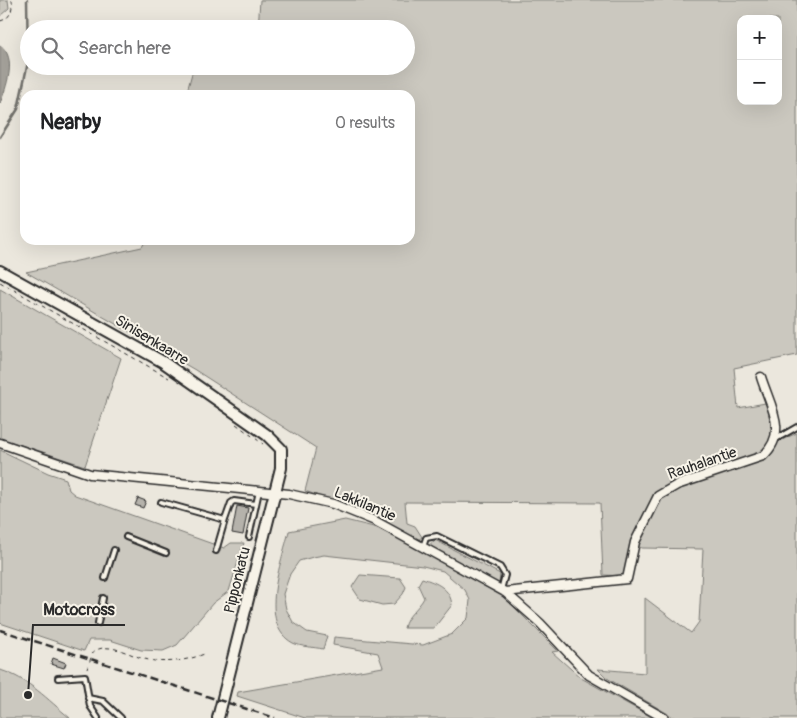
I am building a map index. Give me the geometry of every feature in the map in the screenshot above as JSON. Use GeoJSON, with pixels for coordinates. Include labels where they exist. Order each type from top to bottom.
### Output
{"type":"FeatureCollection","features":[{"type":"Feature","properties":{"kind":"street","name":"Sinisenkaarre"},"geometry":{"type":"LineString","coordinates":[[0,270],[163,362],[267,435],[281,448]]}},
{"type":"Feature","properties":{"kind":"street"},"geometry":{"type":"LineString","coordinates":[[761,378],[777,426],[776,439]]}},
{"type":"Feature","properties":{"kind":"street","name":"Rauhalantie"},"geometry":{"type":"LineString","coordinates":[[503,591],[628,580],[635,542],[658,496],[677,484],[763,456],[776,439]]}},
{"type":"Feature","properties":{"kind":"street","name":"Lakkilantie"},"geometry":{"type":"LineString","coordinates":[[0,444],[90,474],[275,492],[333,504],[376,521],[503,591],[540,623],[589,675],[664,718]]}},
{"type":"Feature","properties":{"kind":"street","name":"Pipponkatu"},"geometry":{"type":"LineString","coordinates":[[218,718],[275,492],[282,461],[281,448]]}},
{"type":"Feature","properties":{"kind":"lane"},"geometry":{"type":"LineString","coordinates":[[776,439],[797,427]]}},
{"type":"Feature","properties":{"kind":"lane"},"geometry":{"type":"LineString","coordinates":[[249,537],[259,491]]}},
{"type":"Feature","properties":{"kind":"lane"},"geometry":{"type":"LineString","coordinates":[[216,551],[231,503],[234,501],[256,504]]}},
{"type":"Feature","properties":{"kind":"lane"},"geometry":{"type":"LineString","coordinates":[[161,502],[225,520]]}},
{"type":"Feature","properties":{"kind":"lane"},"geometry":{"type":"LineString","coordinates":[[423,547],[426,538],[437,536],[500,567],[505,574],[503,591]]}},
{"type":"Feature","properties":{"kind":"lane"},"geometry":{"type":"LineString","coordinates":[[126,537],[166,553]]}},
{"type":"Feature","properties":{"kind":"lane"},"geometry":{"type":"LineString","coordinates":[[105,578],[114,550]]}},
{"type":"Feature","properties":{"kind":"lane"},"geometry":{"type":"LineString","coordinates":[[98,623],[102,598]]}},
{"type":"Feature","properties":{"kind":"lane"},"geometry":{"type":"LineString","coordinates":[[58,678],[85,676],[88,698],[98,718]]}},
{"type":"Feature","properties":{"kind":"lane"},"geometry":{"type":"LineString","coordinates":[[88,698],[103,700],[122,718]]}},
{"type":"Feature","properties":{"kind":"path"},"geometry":{"type":"LineString","coordinates":[[0,21],[6,19],[11,12],[12,0]]}},
{"type":"Feature","properties":{"kind":"path"},"geometry":{"type":"LineString","coordinates":[[0,282],[172,380]]}},
{"type":"Feature","properties":{"kind":"path"},"geometry":{"type":"LineString","coordinates":[[236,425],[267,447]]}},
{"type":"Feature","properties":{"kind":"path"},"geometry":{"type":"LineString","coordinates":[[85,676],[93,652],[104,648],[149,660],[162,661],[192,659],[207,654]]}},
{"type":"Feature","properties":{"kind":"shaded area"},"geometry":{"type":"Polygon","coordinates":[[[0,0],[8,0],[9,8],[0,16],[0,0]]]}},
{"type":"Feature","properties":{"kind":"shaded area"},"geometry":{"type":"Polygon","coordinates":[[[260,0],[797,0],[797,355],[734,368],[738,408],[771,402],[775,443],[797,433],[797,718],[675,718],[607,678],[598,669],[645,673],[645,598],[691,633],[699,622],[703,549],[642,548],[634,546],[624,576],[603,575],[600,503],[405,502],[407,523],[415,526],[422,537],[418,540],[376,517],[305,491],[316,448],[195,370],[26,272],[142,247],[143,245],[415,245],[415,90],[187,90],[192,75],[415,75],[415,20],[259,20],[260,0]]]}},
{"type":"Feature","properties":{"kind":"shaded area"},"geometry":{"type":"Polygon","coordinates":[[[0,45],[8,57],[9,73],[0,104],[0,45]]]}},
{"type":"Feature","properties":{"kind":"shaded area"},"geometry":{"type":"Polygon","coordinates":[[[0,289],[121,358],[85,466],[0,438],[0,289]]]}},
{"type":"Feature","properties":{"kind":"shaded area"},"geometry":{"type":"Polygon","coordinates":[[[0,450],[48,473],[66,479],[69,490],[75,495],[224,548],[231,543],[244,543],[229,591],[213,603],[177,645],[163,651],[141,650],[110,640],[89,640],[84,651],[0,623],[0,450]]]}},
{"type":"Feature","properties":{"kind":"shaded area"},"geometry":{"type":"Polygon","coordinates":[[[345,520],[386,530],[505,598],[558,651],[552,652],[581,678],[653,718],[305,718],[237,696],[238,692],[383,667],[378,653],[333,645],[334,637],[423,645],[452,634],[468,618],[470,600],[465,590],[443,571],[423,566],[324,555],[299,561],[290,574],[283,594],[286,609],[293,622],[307,632],[327,636],[323,649],[293,643],[282,634],[276,622],[274,607],[278,575],[289,531],[345,520]]]}},
{"type":"Feature","properties":{"kind":"shaded area"},"geometry":{"type":"Polygon","coordinates":[[[435,540],[500,574],[499,584],[428,546],[435,540]]]}},
{"type":"Feature","properties":{"kind":"shaded area"},"geometry":{"type":"Polygon","coordinates":[[[360,575],[400,578],[406,587],[403,594],[394,604],[382,605],[360,599],[352,587],[360,575]]]}},
{"type":"Feature","properties":{"kind":"shaded area"},"geometry":{"type":"Polygon","coordinates":[[[422,578],[438,584],[446,590],[452,605],[434,628],[404,628],[407,620],[424,598],[418,585],[422,578]]]}},
{"type":"Feature","properties":{"kind":"shaded area"},"geometry":{"type":"Polygon","coordinates":[[[0,670],[29,684],[70,718],[0,718],[0,670]]]}},
{"type":"Feature","properties":{"kind":"building"},"geometry":{"type":"Polygon","coordinates":[[[138,498],[146,501],[143,508],[135,505],[138,498]]]}},
{"type":"Feature","properties":{"kind":"building"},"geometry":{"type":"Polygon","coordinates":[[[237,506],[248,508],[243,535],[232,533],[237,506]]]}},
{"type":"Feature","properties":{"kind":"building"},"geometry":{"type":"Polygon","coordinates":[[[53,658],[66,663],[64,668],[51,664],[53,658]]]}},
{"type":"Feature","properties":{"kind":"waterway"},"geometry":{"type":"LineString","coordinates":[[27,0],[27,20]]}},
{"type":"Feature","properties":{"kind":"waterway"},"geometry":{"type":"LineString","coordinates":[[22,90],[25,75]]}},
{"type":"Feature","properties":{"kind":"waterway"},"geometry":{"type":"LineString","coordinates":[[0,137],[18,109],[20,100]]}},
{"type":"Feature","properties":{"kind":"railway"},"geometry":{"type":"LineString","coordinates":[[0,630],[275,718]]}},
{"type":"Feature","properties":{"kind":"place","name":"Motocross"},"geometry":{"type":"Point","coordinates":[28,695]}}]}
